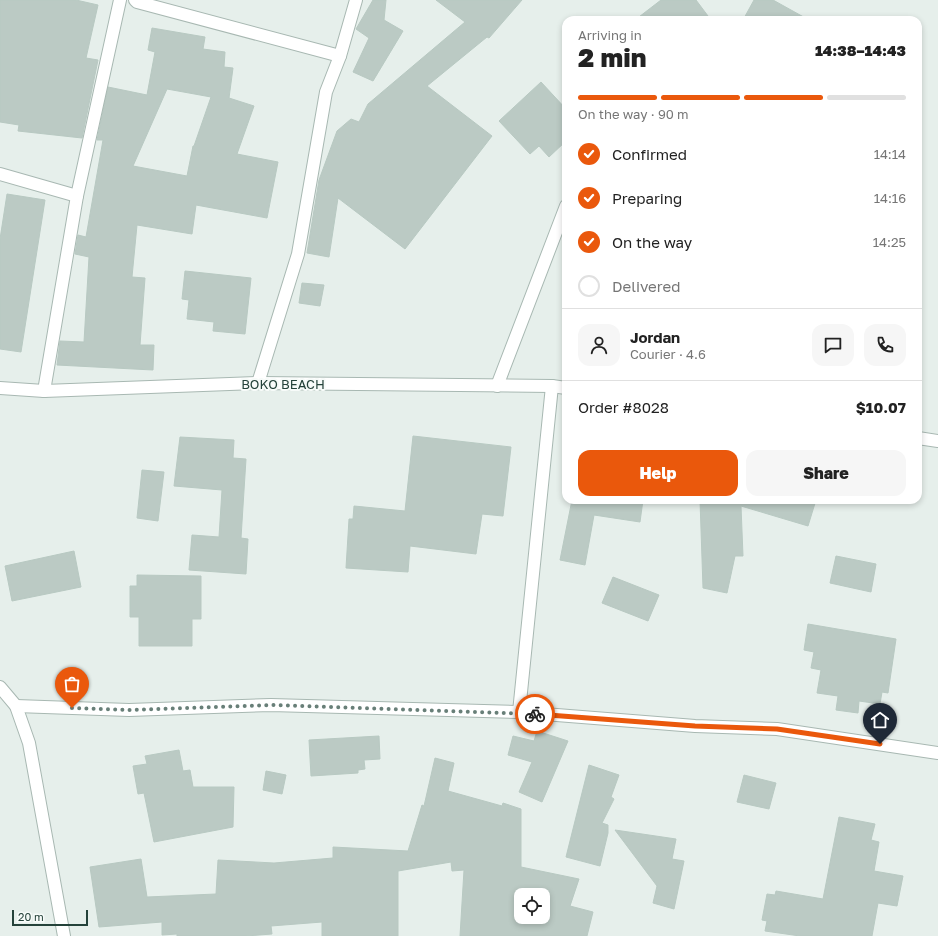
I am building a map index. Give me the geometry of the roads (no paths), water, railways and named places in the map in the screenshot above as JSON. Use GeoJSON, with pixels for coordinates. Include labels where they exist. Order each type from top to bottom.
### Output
{"type":"FeatureCollection","features":[{"type":"Feature","properties":{"kind":"street"},"geometry":{"type":"LineString","coordinates":[[44,391],[77,196],[120,0]]}},
{"type":"Feature","properties":{"kind":"street"},"geometry":{"type":"LineString","coordinates":[[135,0],[145,4],[340,56]]}},
{"type":"Feature","properties":{"kind":"street"},"geometry":{"type":"LineString","coordinates":[[258,383],[298,254],[326,92],[340,56],[356,0]]}},
{"type":"Feature","properties":{"kind":"street"},"geometry":{"type":"LineString","coordinates":[[0,174],[77,196]]}},
{"type":"Feature","properties":{"kind":"street"},"geometry":{"type":"LineString","coordinates":[[497,386],[562,216]]}},
{"type":"Feature","properties":{"kind":"street","name":"BOKO BEACH"},"geometry":{"type":"LineString","coordinates":[[0,388],[44,391],[258,383],[552,386],[562,387]]}},
{"type":"Feature","properties":{"kind":"street"},"geometry":{"type":"LineString","coordinates":[[519,712],[552,386]]}},
{"type":"Feature","properties":{"kind":"street"},"geometry":{"type":"LineString","coordinates":[[922,439],[938,441]]}},
{"type":"Feature","properties":{"kind":"street"},"geometry":{"type":"LineString","coordinates":[[0,687],[16,706],[29,742],[64,936]]}},
{"type":"Feature","properties":{"kind":"street"},"geometry":{"type":"LineString","coordinates":[[16,706],[129,710],[271,705],[519,712],[695,726],[777,729],[938,753]]}}]}
